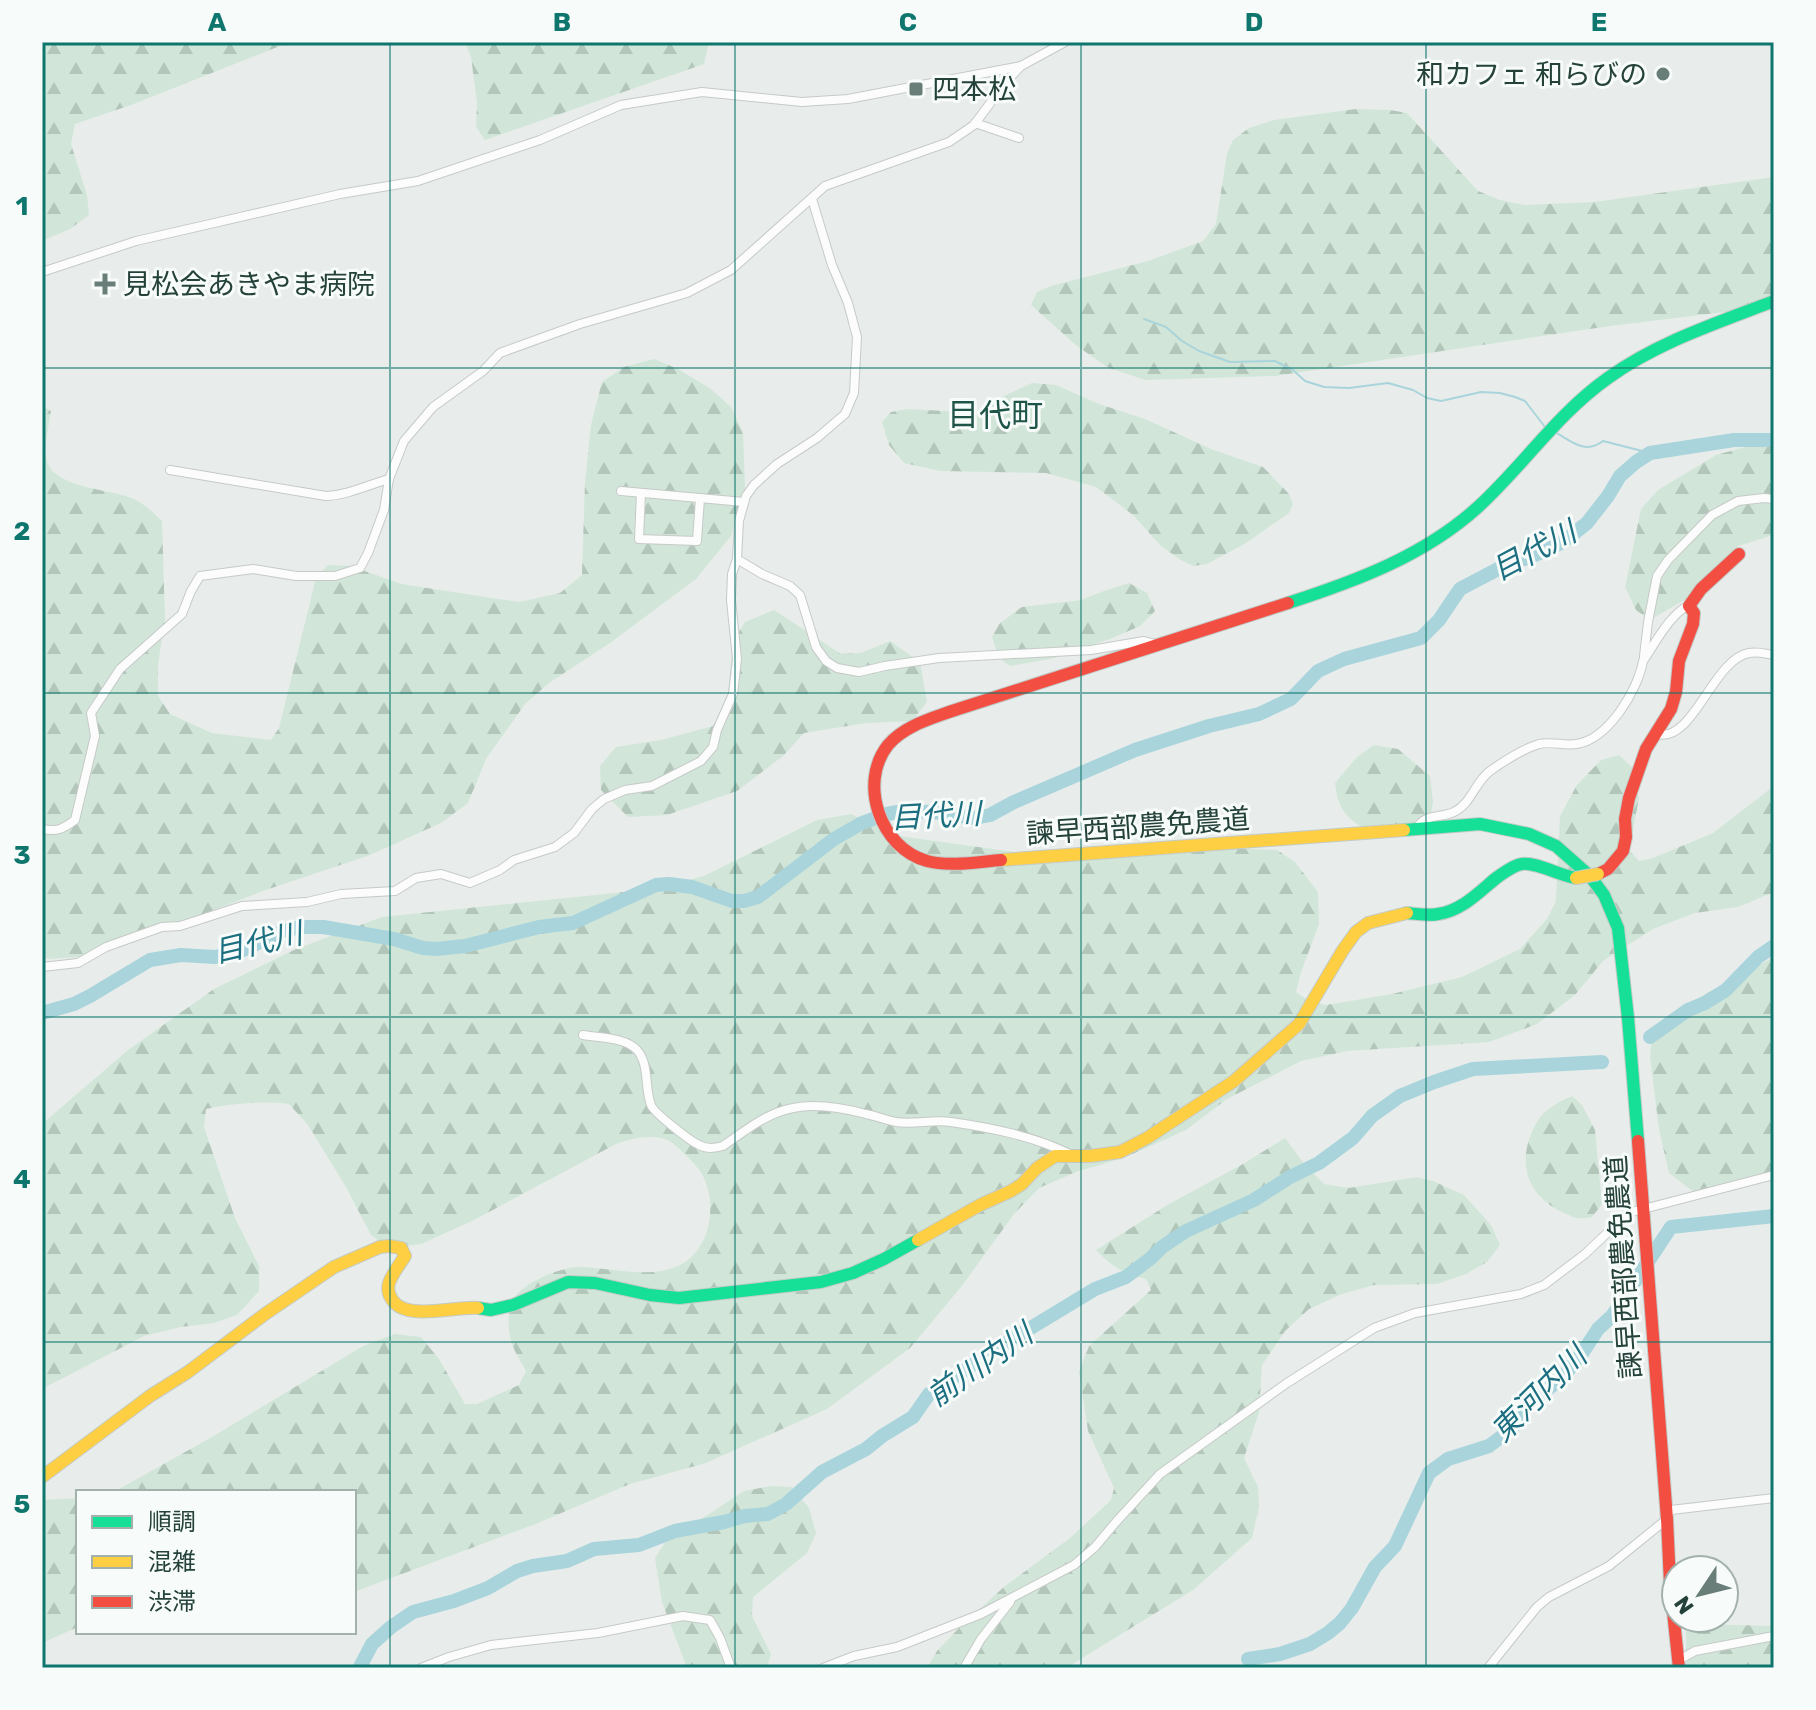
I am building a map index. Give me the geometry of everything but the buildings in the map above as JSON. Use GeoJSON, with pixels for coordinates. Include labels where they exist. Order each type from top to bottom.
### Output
{"type":"FeatureCollection","features":[{"type":"Feature","properties":{"kind":"street"},"geometry":{"type":"LineString","coordinates":[[42,272],[136,241],[340,194],[418,181],[540,140],[621,105],[702,92],[802,102],[848,99],[1021,66],[1065,42]]}},
{"type":"Feature","properties":{"kind":"street"},"geometry":{"type":"LineString","coordinates":[[42,829],[63,829],[75,820],[95,736],[91,713],[120,669],[182,614],[200,576],[253,569],[296,576],[335,576],[360,568],[384,510],[389,479],[404,441],[433,407],[483,371],[500,353],[580,324],[687,293],[731,270],[825,186],[949,142],[975,123],[1021,66]]}},
{"type":"Feature","properties":{"kind":"street"},"geometry":{"type":"LineString","coordinates":[[975,123],[1019,138]]}},
{"type":"Feature","properties":{"kind":"street"},"geometry":{"type":"LineString","coordinates":[[42,967],[78,963],[106,947],[162,927],[180,926],[242,906],[395,891],[416,878],[441,874],[470,883],[514,860],[555,847],[574,833],[604,799],[625,790],[652,786],[701,761],[713,747],[733,694],[737,659],[731,600],[732,574],[737,559],[739,521],[744,502],[754,485],[777,464],[817,438],[845,414],[854,393],[857,337],[812,199]]}},
{"type":"Feature","properties":{"kind":"street","name":"諫早西部農免農道"},"geometry":{"type":"LineString","coordinates":[[1679,1664],[1670,1583],[1628,1018],[1618,928],[1604,895],[1590,876],[1556,846],[1529,834],[1480,824],[1008,860],[927,861],[910,854],[883,826],[873,791],[883,752],[900,734],[914,725],[1366,577],[1413,553],[1472,513],[1604,380],[1640,356],[1774,301]]}},
{"type":"Feature","properties":{"kind":"street"},"geometry":{"type":"LineString","coordinates":[[170,470],[326,496],[343,495],[389,479]]}},
{"type":"Feature","properties":{"kind":"street"},"geometry":{"type":"LineString","coordinates":[[621,491],[744,502]]}},
{"type":"Feature","properties":{"kind":"street"},"geometry":{"type":"LineString","coordinates":[[641,493],[639,539],[697,541],[700,498]]}},
{"type":"Feature","properties":{"kind":"street"},"geometry":{"type":"LineString","coordinates":[[1417,829],[1424,819],[1452,813],[1467,803],[1489,772],[1524,751],[1541,743],[1577,744],[1593,739],[1613,721],[1643,661],[1657,576],[1668,560],[1712,515],[1738,501],[1774,499]]}},
{"type":"Feature","properties":{"kind":"street"},"geometry":{"type":"LineString","coordinates":[[1643,661],[1681,608],[1689,606],[1701,589],[1739,554]]}},
{"type":"Feature","properties":{"kind":"street"},"geometry":{"type":"LineString","coordinates":[[737,559],[790,586],[800,595],[816,647],[826,661],[837,668],[859,672],[939,658],[1091,650],[1144,641],[1160,645]]}},
{"type":"Feature","properties":{"kind":"street"},"geometry":{"type":"LineString","coordinates":[[42,1477],[319,1276],[380,1247],[401,1248],[405,1256],[389,1284],[389,1295],[397,1306],[419,1312],[465,1307],[491,1310],[577,1281],[665,1298],[821,1282],[853,1273],[884,1259],[1011,1191],[1055,1156],[1120,1152],[1147,1138],[1234,1081],[1299,1024],[1343,950],[1356,932],[1368,923],[1406,913],[1435,915],[1448,912],[1468,902],[1503,873],[1522,864],[1576,878],[1608,869],[1623,851],[1629,798],[1646,749],[1671,709],[1679,661],[1693,624],[1694,613],[1689,606]]}},
{"type":"Feature","properties":{"kind":"street"},"geometry":{"type":"LineString","coordinates":[[1657,734],[1663,736],[1674,732],[1692,717],[1712,685],[1739,656],[1758,652],[1774,655]]}},
{"type":"Feature","properties":{"kind":"street"},"geometry":{"type":"LineString","coordinates":[[583,1035],[612,1039],[635,1048],[642,1058],[651,1106],[657,1114],[700,1146],[723,1146],[768,1115],[793,1108],[836,1107],[895,1122],[949,1122],[1012,1133],[1052,1145],[1076,1157]]}},
{"type":"Feature","properties":{"kind":"street"},"geometry":{"type":"LineString","coordinates":[[823,1668],[854,1656],[897,1647],[981,1614],[1074,1565],[1095,1547],[1160,1474],[1287,1383],[1374,1328],[1415,1313],[1508,1297],[1544,1285],[1585,1254],[1628,1213],[1774,1175]]}},
{"type":"Feature","properties":{"kind":"street"},"geometry":{"type":"LineString","coordinates":[[1488,1668],[1537,1607],[1549,1597],[1609,1566],[1667,1519],[1671,1510],[1774,1498]]}},
{"type":"Feature","properties":{"kind":"street"},"geometry":{"type":"LineString","coordinates":[[964,1668],[981,1639],[1013,1598]]}},
{"type":"Feature","properties":{"kind":"street"},"geometry":{"type":"LineString","coordinates":[[421,1668],[491,1645],[598,1633],[683,1616],[710,1620],[731,1668]]}},
{"type":"Feature","properties":{"kind":"street"},"geometry":{"type":"LineString","coordinates":[[1679,1664],[1689,1653],[1774,1636]]}},
{"type":"Feature","properties":{"kind":"green space"},"geometry":{"type":"Polygon","coordinates":[[[51,42],[290,42],[75,124],[71,144],[87,195],[89,215],[70,229],[42,241],[42,49],[51,42]]]}},
{"type":"Feature","properties":{"kind":"green space"},"geometry":{"type":"Polygon","coordinates":[[[465,42],[709,42],[704,64],[485,140],[476,127],[477,103],[471,57],[465,42]]]}},
{"type":"Feature","properties":{"kind":"green space"},"geometry":{"type":"Polygon","coordinates":[[[1356,109],[1407,113],[1478,191],[1524,205],[1594,202],[1774,177],[1774,306],[1610,326],[1275,376],[1145,380],[1107,367],[1077,346],[1031,305],[1037,292],[1051,286],[1148,261],[1203,241],[1216,224],[1227,153],[1233,140],[1249,128],[1274,120],[1356,109]]]}},
{"type":"Feature","properties":{"kind":"green space"},"geometry":{"type":"Polygon","coordinates":[[[654,359],[711,389],[731,407],[743,432],[745,488],[731,536],[696,579],[610,643],[549,683],[525,704],[486,759],[468,803],[441,823],[370,855],[263,891],[94,956],[42,957],[42,406],[51,411],[46,451],[52,471],[72,482],[132,498],[162,521],[165,619],[158,665],[158,696],[170,714],[212,733],[271,740],[279,728],[316,578],[328,565],[351,566],[401,584],[519,602],[560,593],[582,575],[585,482],[591,425],[602,382],[624,367],[654,359]]]}},
{"type":"Feature","properties":{"kind":"green space"},"geometry":{"type":"Polygon","coordinates":[[[1032,383],[1056,385],[1099,404],[1145,419],[1211,449],[1263,467],[1289,494],[1293,504],[1289,513],[1246,543],[1207,564],[1193,566],[1161,546],[1133,515],[1096,487],[1046,473],[940,471],[904,463],[889,445],[882,422],[891,412],[908,409],[981,413],[1002,397],[1032,383]]]}},
{"type":"Feature","properties":{"kind":"green space"},"geometry":{"type":"Polygon","coordinates":[[[1774,439],[1774,537],[1738,546],[1698,592],[1650,620],[1636,610],[1625,587],[1641,509],[1658,490],[1716,455],[1774,439]]]}},
{"type":"Feature","properties":{"kind":"green space"},"geometry":{"type":"Polygon","coordinates":[[[1129,583],[1147,593],[1155,611],[1140,626],[1055,658],[1010,666],[999,658],[992,637],[1000,623],[1022,607],[1081,600],[1129,583]]]}},
{"type":"Feature","properties":{"kind":"green space"},"geometry":{"type":"Polygon","coordinates":[[[774,610],[841,654],[861,653],[890,641],[920,662],[927,702],[912,721],[867,723],[804,733],[783,756],[737,791],[667,815],[628,817],[601,790],[600,766],[616,747],[661,740],[713,726],[727,704],[733,641],[745,622],[774,610]]]}},
{"type":"Feature","properties":{"kind":"green space"},"geometry":{"type":"Polygon","coordinates":[[[1374,745],[1398,749],[1430,776],[1433,802],[1429,824],[1371,833],[1346,814],[1335,783],[1357,757],[1374,745]]]}},
{"type":"Feature","properties":{"kind":"green space"},"geometry":{"type":"Polygon","coordinates":[[[1619,755],[1632,767],[1639,798],[1629,850],[1639,861],[1713,833],[1774,786],[1774,892],[1738,907],[1695,913],[1653,929],[1603,961],[1575,995],[1537,1024],[1489,1042],[1347,1051],[1301,1061],[1227,1099],[1186,1130],[1126,1157],[1076,1172],[1039,1188],[1014,1214],[961,1287],[910,1348],[827,1409],[706,1463],[630,1484],[533,1525],[356,1591],[356,1490],[116,1490],[212,1437],[363,1346],[395,1334],[421,1337],[439,1359],[465,1404],[477,1404],[519,1385],[526,1371],[512,1344],[509,1316],[515,1297],[525,1287],[548,1275],[580,1267],[664,1271],[688,1260],[702,1243],[710,1209],[710,1197],[703,1176],[678,1147],[656,1137],[616,1144],[472,1221],[421,1244],[390,1248],[371,1235],[308,1125],[289,1104],[248,1103],[206,1109],[204,1127],[235,1218],[259,1266],[259,1291],[237,1315],[214,1323],[144,1336],[42,1389],[42,1124],[128,1050],[214,989],[296,949],[382,917],[653,889],[704,876],[817,820],[851,814],[899,836],[1036,855],[1221,848],[1277,850],[1295,862],[1318,892],[1319,924],[1296,992],[1309,1001],[1326,1005],[1392,994],[1462,977],[1520,949],[1547,919],[1556,901],[1560,816],[1577,785],[1601,760],[1619,755]]]}},
{"type":"Feature","properties":{"kind":"green space"},"geometry":{"type":"Polygon","coordinates":[[[1774,957],[1774,1172],[1695,1193],[1669,1173],[1659,1129],[1650,1057],[1652,1033],[1691,1002],[1774,957]]]}},
{"type":"Feature","properties":{"kind":"green space"},"geometry":{"type":"Polygon","coordinates":[[[1572,1096],[1582,1105],[1595,1130],[1602,1204],[1592,1217],[1574,1217],[1549,1204],[1539,1195],[1527,1174],[1530,1135],[1543,1114],[1572,1096]]]}},
{"type":"Feature","properties":{"kind":"green space"},"geometry":{"type":"Polygon","coordinates":[[[1285,1138],[1324,1184],[1349,1188],[1417,1177],[1464,1195],[1491,1225],[1500,1245],[1487,1262],[1466,1274],[1437,1284],[1374,1285],[1342,1294],[1309,1309],[1285,1331],[1262,1365],[1259,1412],[1244,1458],[1258,1487],[1259,1507],[1252,1538],[1193,1590],[1066,1668],[927,1668],[937,1651],[1005,1586],[1070,1538],[1111,1500],[1114,1488],[1088,1431],[1079,1372],[1089,1346],[1151,1290],[1146,1279],[1118,1269],[1096,1250],[1285,1138]]]}},
{"type":"Feature","properties":{"kind":"green space"},"geometry":{"type":"Polygon","coordinates":[[[771,1486],[792,1487],[809,1508],[816,1533],[807,1553],[753,1597],[752,1616],[771,1654],[767,1668],[687,1668],[662,1602],[655,1558],[668,1538],[744,1491],[771,1486]]]}},
{"type":"Feature","properties":{"kind":"green space"},"geometry":{"type":"Polygon","coordinates":[[[76,1498],[76,1628],[42,1643],[42,1500],[76,1498]]]}},
{"type":"Feature","properties":{"kind":"green space"},"geometry":{"type":"Polygon","coordinates":[[[1740,1625],[1774,1626],[1774,1668],[1686,1668],[1686,1634],[1740,1634],[1740,1625]]]}},
{"type":"Feature","properties":{"kind":"waterway"},"geometry":{"type":"LineString","coordinates":[[1144,319],[1166,327],[1199,351],[1230,362],[1275,361],[1293,370],[1305,381],[1324,387],[1349,388],[1388,383],[1441,401],[1481,392],[1515,397],[1525,401],[1545,427]]}},
{"type":"Feature","properties":{"kind":"waterway"},"geometry":{"type":"LineString","coordinates":[[1555,432],[1584,447],[1603,441],[1650,453]]}},
{"type":"Feature","properties":{"kind":"waterway","name":"目代川"},"geometry":{"type":"LineString","coordinates":[[42,1013],[74,1004],[150,960],[181,955],[215,957],[241,951],[283,931],[301,927],[323,927],[436,949],[465,946],[539,927],[573,923],[656,885],[692,887],[732,901],[758,897],[834,839],[862,823],[903,811],[975,818],[990,815],[1135,750],[1209,726],[1259,714],[1291,699],[1318,671],[1344,659],[1421,638],[1439,620],[1460,589],[1500,568],[1563,542],[1587,523],[1620,476],[1650,453],[1734,440],[1774,440]]}},
{"type":"Feature","properties":{"kind":"waterway","name":"前川内川"},"geometry":{"type":"LineString","coordinates":[[1650,1037],[1688,1010],[1726,990],[1758,957],[1774,946]]}},
{"type":"Feature","properties":{"kind":"waterway","name":"前川内川"},"geometry":{"type":"LineString","coordinates":[[360,1667],[372,1644],[413,1612],[488,1588],[517,1571],[567,1561],[594,1549],[639,1545],[675,1531],[768,1514],[786,1504],[822,1472],[866,1449],[913,1417],[929,1394],[996,1349],[1095,1289],[1126,1277],[1186,1231],[1254,1200],[1319,1163],[1353,1138],[1372,1116],[1400,1096],[1473,1069],[1602,1062]]}},
{"type":"Feature","properties":{"kind":"waterway","name":"東河内川"},"geometry":{"type":"LineString","coordinates":[[1248,1659],[1280,1654],[1310,1644],[1340,1623],[1375,1567],[1395,1546],[1429,1473],[1448,1459],[1489,1446],[1519,1421],[1532,1401],[1562,1378],[1598,1329],[1612,1316],[1671,1227],[1774,1216]]}},
{"type":"Feature","properties":{"kind":"traffic: fast"},"geometry":{"type":"LineString","coordinates":[[1288,603],[1364,576],[1435,540],[1478,507],[1572,408],[1608,378],[1667,344],[1774,301]]}},
{"type":"Feature","properties":{"kind":"traffic: fast"},"geometry":{"type":"LineString","coordinates":[[1404,830],[1480,824],[1529,834],[1556,846],[1590,876],[1604,895],[1618,928],[1638,1141]]}},
{"type":"Feature","properties":{"kind":"traffic: fast"},"geometry":{"type":"LineString","coordinates":[[1407,913],[1434,915],[1454,909],[1469,901],[1504,872],[1522,864],[1576,878]]}},
{"type":"Feature","properties":{"kind":"traffic: fast"},"geometry":{"type":"LineString","coordinates":[[478,1308],[491,1310],[513,1305],[568,1282],[595,1283],[679,1298],[821,1282],[853,1273],[918,1240]]}},
{"type":"Feature","properties":{"kind":"traffic: slow"},"geometry":{"type":"LineString","coordinates":[[1001,860],[1404,830]]}},
{"type":"Feature","properties":{"kind":"traffic: slow"},"geometry":{"type":"LineString","coordinates":[[1576,878],[1598,874]]}},
{"type":"Feature","properties":{"kind":"traffic: slow"},"geometry":{"type":"LineString","coordinates":[[918,1240],[1011,1191],[1055,1156],[1120,1152],[1234,1081],[1299,1024],[1356,932],[1368,923],[1407,913]]}},
{"type":"Feature","properties":{"kind":"traffic: slow"},"geometry":{"type":"LineString","coordinates":[[42,1477],[150,1396],[334,1267],[380,1247],[401,1248],[405,1256],[388,1286],[390,1297],[400,1307],[420,1311],[478,1308]]}},
{"type":"Feature","properties":{"kind":"traffic: jam"},"geometry":{"type":"LineString","coordinates":[[1598,874],[1608,869],[1623,851],[1629,798],[1646,749],[1671,709],[1676,692],[1679,661],[1693,624],[1694,613],[1689,606],[1701,589],[1739,554]]}},
{"type":"Feature","properties":{"kind":"traffic: jam"},"geometry":{"type":"LineString","coordinates":[[1001,860],[936,863],[911,854],[897,843],[886,829],[875,795],[879,760],[894,738],[918,724],[952,711],[1288,603]]}},
{"type":"Feature","properties":{"kind":"traffic: jam"},"geometry":{"type":"LineString","coordinates":[[1638,1141],[1679,1668]]}},
{"type":"Feature","properties":{"kind":"place","name":"和カフェ 和らびの"},"geometry":{"type":"Point","coordinates":[1663,74]}},
{"type":"Feature","properties":{"kind":"place","name":"四本松"},"geometry":{"type":"Point","coordinates":[916,89]}},
{"type":"Feature","properties":{"kind":"place","name":"見松会あきやま病院"},"geometry":{"type":"Point","coordinates":[105,284]}},
{"type":"Feature","properties":{"kind":"district","name":"目代町"},"geometry":{"type":"Point","coordinates":[995,415]}}]}
